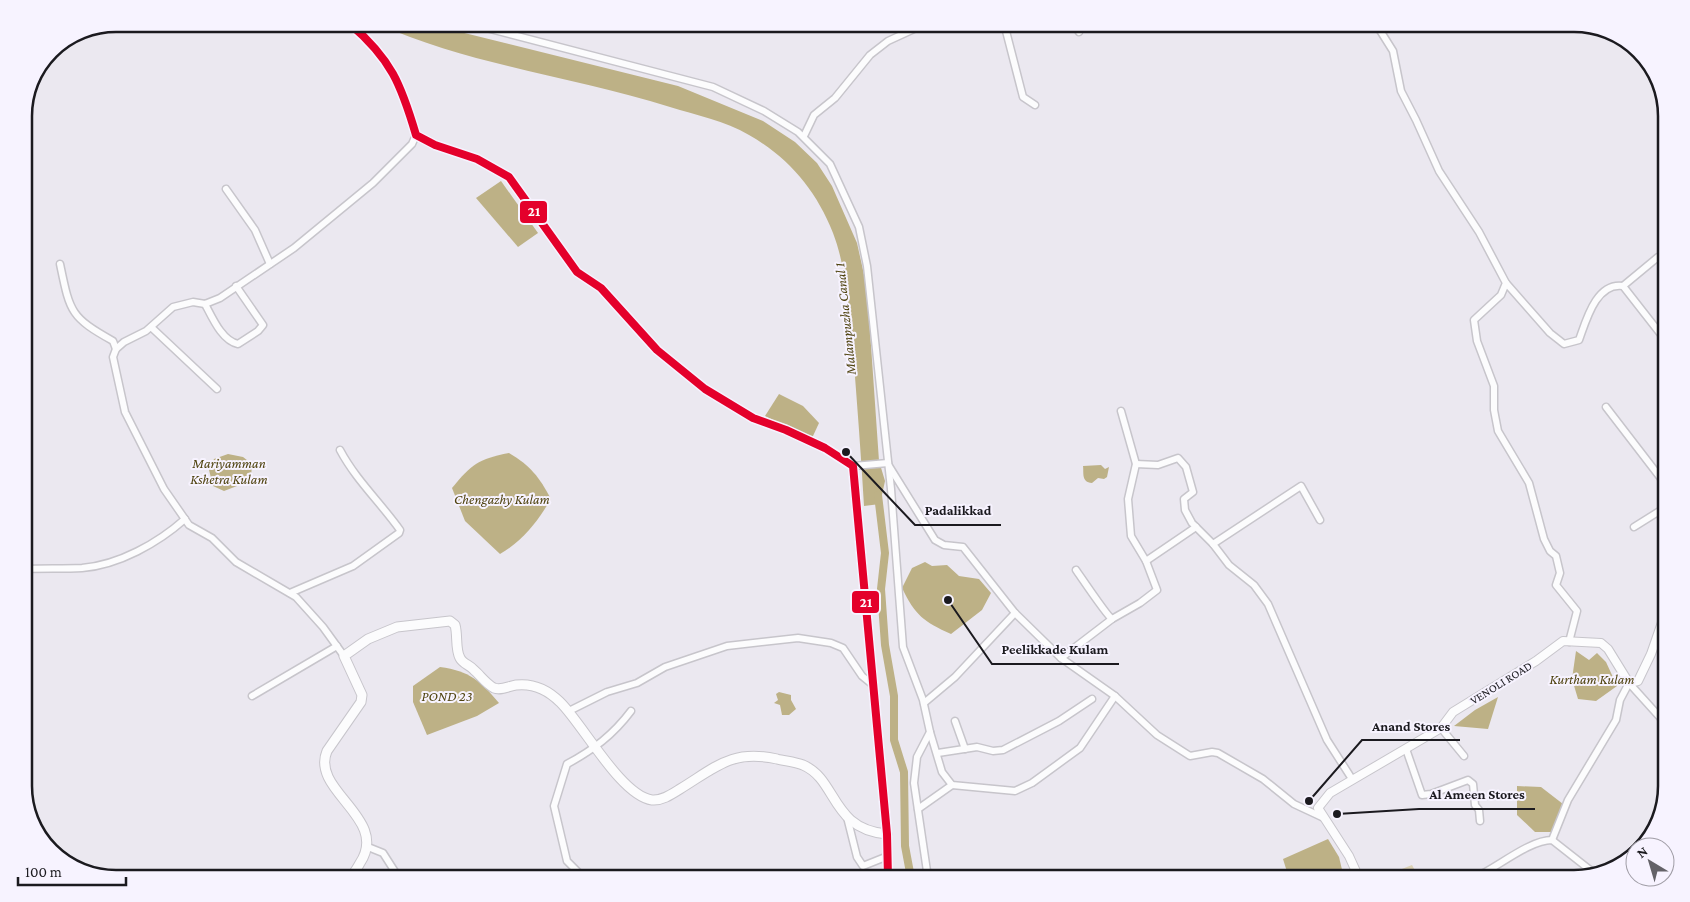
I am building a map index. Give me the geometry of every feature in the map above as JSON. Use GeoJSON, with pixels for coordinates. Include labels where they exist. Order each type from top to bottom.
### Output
{"type":"FeatureCollection","features":[{"type":"Feature","properties":{"kind":"main road"},"geometry":{"type":"LineString","coordinates":[[355,870],[366,854],[368,840],[355,813],[331,784],[325,760],[327,751],[361,702],[362,695],[344,656],[368,639],[397,627],[450,622],[455,625],[461,660],[472,667],[492,687],[498,689],[527,685],[537,687],[553,696],[569,711],[595,749],[623,781],[644,797],[652,800],[670,795],[721,764],[743,756],[756,756],[802,765],[814,772],[847,816],[867,830],[887,834]]}},
{"type":"Feature","properties":{"kind":"street"},"geometry":{"type":"LineString","coordinates":[[344,656],[323,627],[290,593],[236,562],[212,538],[189,525],[164,489],[124,412],[113,357],[116,349],[151,327],[173,308],[193,302],[205,304],[220,298],[294,248],[373,183],[412,144],[416,135],[403,93],[382,55],[358,32]]}},
{"type":"Feature","properties":{"kind":"street"},"geometry":{"type":"LineString","coordinates":[[502,32],[713,87],[764,111],[804,136],[830,164],[860,228],[867,266],[877,343],[903,647],[924,703],[930,732],[938,753],[942,772],[952,785]]}},
{"type":"Feature","properties":{"kind":"street"},"geometry":{"type":"LineString","coordinates":[[804,136],[814,115],[835,98],[870,55],[888,41],[908,32]]}},
{"type":"Feature","properties":{"kind":"street"},"geometry":{"type":"LineString","coordinates":[[1007,32],[1023,97],[1035,105]]}},
{"type":"Feature","properties":{"kind":"street"},"geometry":{"type":"LineString","coordinates":[[1381,32],[1393,52],[1401,91],[1416,120],[1438,172],[1478,232],[1506,283],[1550,333],[1564,344],[1580,340],[1593,302],[1609,289],[1623,286],[1657,258]]}},
{"type":"Feature","properties":{"kind":"street"},"geometry":{"type":"LineString","coordinates":[[416,135],[435,145],[477,159],[509,177],[577,272],[601,288],[656,350],[705,390],[752,418],[786,430],[825,448],[853,466],[888,463]]}},
{"type":"Feature","properties":{"kind":"street"},"geometry":{"type":"LineString","coordinates":[[226,189],[255,230],[270,264]]}},
{"type":"Feature","properties":{"kind":"street"},"geometry":{"type":"LineString","coordinates":[[60,264],[67,298],[74,312],[86,326],[113,342],[116,349]]}},
{"type":"Feature","properties":{"kind":"street"},"geometry":{"type":"LineString","coordinates":[[1506,283],[1501,294],[1474,320],[1477,341],[1494,386],[1494,410],[1498,431],[1529,483],[1544,539],[1550,551],[1556,556],[1560,573],[1556,585],[1577,612],[1568,642]]}},
{"type":"Feature","properties":{"kind":"street"},"geometry":{"type":"LineString","coordinates":[[205,304],[213,320],[226,337],[238,344],[258,331],[263,325],[236,286]]}},
{"type":"Feature","properties":{"kind":"street"},"geometry":{"type":"LineString","coordinates":[[1623,286],[1657,330]]}},
{"type":"Feature","properties":{"kind":"street"},"geometry":{"type":"LineString","coordinates":[[151,327],[216,389]]}},
{"type":"Feature","properties":{"kind":"street"},"geometry":{"type":"LineString","coordinates":[[1606,407],[1658,474]]}},
{"type":"Feature","properties":{"kind":"street"},"geometry":{"type":"LineString","coordinates":[[1061,658],[1112,619],[1140,603],[1156,590],[1146,561],[1131,536],[1128,499],[1136,464],[1121,411]]}},
{"type":"Feature","properties":{"kind":"street"},"geometry":{"type":"LineString","coordinates":[[290,593],[352,566],[399,533],[400,530],[387,511],[361,484],[340,450]]}},
{"type":"Feature","properties":{"kind":"street"},"geometry":{"type":"LineString","coordinates":[[1136,464],[1158,464],[1178,458],[1184,462],[1193,492],[1184,499],[1183,503],[1196,527],[1213,544],[1229,565],[1254,585],[1268,604],[1328,740],[1352,779]]}},
{"type":"Feature","properties":{"kind":"street"},"geometry":{"type":"LineString","coordinates":[[888,463],[935,540],[944,545],[963,547],[1015,613],[1061,658],[1115,696],[1157,735],[1186,755],[1218,753],[1263,779],[1294,804],[1325,818],[1349,856],[1355,870]]}},
{"type":"Feature","properties":{"kind":"street"},"geometry":{"type":"LineString","coordinates":[[853,466],[887,834],[888,870]]}},
{"type":"Feature","properties":{"kind":"street"},"geometry":{"type":"LineString","coordinates":[[1213,544],[1301,486],[1320,520]]}},
{"type":"Feature","properties":{"kind":"street"},"geometry":{"type":"LineString","coordinates":[[1634,527],[1658,512]]}},
{"type":"Feature","properties":{"kind":"street"},"geometry":{"type":"LineString","coordinates":[[33,569],[83,568],[100,564],[152,544],[185,519]]}},
{"type":"Feature","properties":{"kind":"street"},"geometry":{"type":"LineString","coordinates":[[1146,561],[1196,527]]}},
{"type":"Feature","properties":{"kind":"street"},"geometry":{"type":"LineString","coordinates":[[1076,570],[1112,619]]}},
{"type":"Feature","properties":{"kind":"street"},"geometry":{"type":"LineString","coordinates":[[924,703],[955,677],[976,652],[1015,613]]}},
{"type":"Feature","properties":{"kind":"street"},"geometry":{"type":"LineString","coordinates":[[1552,840],[1568,800],[1616,720],[1620,700],[1629,683],[1638,680],[1651,654],[1658,635]]}},
{"type":"Feature","properties":{"kind":"street"},"geometry":{"type":"LineString","coordinates":[[569,711],[607,692],[637,683],[665,667],[727,646],[798,638],[831,643],[843,648],[862,676],[873,685]]}},
{"type":"Feature","properties":{"kind":"street","name":"VENOLI ROAD"},"geometry":{"type":"LineString","coordinates":[[1325,818],[1318,808],[1330,793],[1441,728],[1453,712],[1536,661],[1563,641],[1601,643],[1608,649],[1629,683]]}},
{"type":"Feature","properties":{"kind":"street"},"geometry":{"type":"LineString","coordinates":[[252,696],[337,646]]}},
{"type":"Feature","properties":{"kind":"street"},"geometry":{"type":"LineString","coordinates":[[1629,683],[1658,715]]}},
{"type":"Feature","properties":{"kind":"street"},"geometry":{"type":"LineString","coordinates":[[918,809],[952,785],[1015,791],[1032,782],[1080,748],[1115,696]]}},
{"type":"Feature","properties":{"kind":"street"},"geometry":{"type":"LineString","coordinates":[[938,753],[966,749],[1003,750],[1059,721],[1092,699]]}},
{"type":"Feature","properties":{"kind":"street"},"geometry":{"type":"LineString","coordinates":[[576,870],[567,861],[554,806],[567,764],[595,749],[620,727],[631,711]]}},
{"type":"Feature","properties":{"kind":"street"},"geometry":{"type":"LineString","coordinates":[[956,721],[966,749]]}},
{"type":"Feature","properties":{"kind":"street"},"geometry":{"type":"LineString","coordinates":[[1441,728],[1464,756]]}},
{"type":"Feature","properties":{"kind":"street"},"geometry":{"type":"LineString","coordinates":[[927,870],[914,783],[917,757],[930,732]]}},
{"type":"Feature","properties":{"kind":"street"},"geometry":{"type":"LineString","coordinates":[[1406,749],[1422,794],[1431,794],[1468,780],[1473,784],[1475,805],[1479,810],[1480,820]]}},
{"type":"Feature","properties":{"kind":"street"},"geometry":{"type":"LineString","coordinates":[[847,816],[857,857],[863,866],[888,856]]}},
{"type":"Feature","properties":{"kind":"street"},"geometry":{"type":"LineString","coordinates":[[1552,840],[1588,868]]}},
{"type":"Feature","properties":{"kind":"street"},"geometry":{"type":"LineString","coordinates":[[1492,870],[1529,846],[1552,840]]}},
{"type":"Feature","properties":{"kind":"street"},"geometry":{"type":"LineString","coordinates":[[368,847],[383,853],[394,870]]}},
{"type":"Feature","properties":{"kind":"shaded area"},"geometry":{"type":"Polygon","coordinates":[[[1412,865],[1415,870],[1399,870],[1412,865]]]}},
{"type":"Feature","properties":{"kind":"water"},"geometry":{"type":"Polygon","coordinates":[[[398,32],[460,32],[678,86],[763,121],[795,142],[817,163],[832,186],[857,243],[867,288],[879,461],[885,481],[880,504],[864,506],[847,291],[838,247],[818,203],[800,176],[789,165],[777,154],[749,135],[720,122],[634,97],[449,50],[398,32]]]}},
{"type":"Feature","properties":{"kind":"water"},"geometry":{"type":"Polygon","coordinates":[[[501,181],[538,233],[518,247],[476,198],[501,181]]]}},
{"type":"Feature","properties":{"kind":"water"},"geometry":{"type":"Polygon","coordinates":[[[779,394],[803,406],[819,423],[813,436],[803,435],[765,416],[779,394]]]}},
{"type":"Feature","properties":{"kind":"water","name":"Chengazhy Kulam"},"geometry":{"type":"Polygon","coordinates":[[[509,453],[534,473],[551,499],[529,530],[509,549],[500,554],[465,521],[452,488],[476,464],[483,460],[509,453]]]}},
{"type":"Feature","properties":{"kind":"water","name":"Mariyamman Kshetra Kulam"},"geometry":{"type":"Polygon","coordinates":[[[228,454],[243,457],[252,464],[251,478],[224,491],[213,486],[209,470],[214,459],[228,454]]]}},
{"type":"Feature","properties":{"kind":"water"},"geometry":{"type":"Polygon","coordinates":[[[1101,465],[1105,469],[1109,467],[1107,477],[1104,479],[1098,478],[1092,483],[1086,481],[1083,466],[1101,465]]]}},
{"type":"Feature","properties":{"kind":"water"},"geometry":{"type":"Polygon","coordinates":[[[925,562],[932,566],[947,565],[959,576],[979,579],[991,593],[982,610],[951,634],[921,617],[911,605],[902,588],[912,568],[925,562]]]}},
{"type":"Feature","properties":{"kind":"water","name":"Kurtham Kulam"},"geometry":{"type":"Polygon","coordinates":[[[1576,651],[1589,660],[1597,653],[1606,662],[1617,686],[1596,701],[1578,699],[1572,679],[1576,651]]]}},
{"type":"Feature","properties":{"kind":"water","name":"POND 23"},"geometry":{"type":"Polygon","coordinates":[[[440,667],[459,671],[474,678],[499,703],[477,716],[427,735],[413,702],[413,686],[440,667]]]}},
{"type":"Feature","properties":{"kind":"water"},"geometry":{"type":"Polygon","coordinates":[[[779,692],[791,695],[791,700],[796,709],[789,715],[782,715],[780,705],[774,703],[778,700],[776,694],[779,692]]]}},
{"type":"Feature","properties":{"kind":"water"},"geometry":{"type":"Polygon","coordinates":[[[1498,697],[1488,729],[1454,726],[1475,710],[1498,697]]]}},
{"type":"Feature","properties":{"kind":"water"},"geometry":{"type":"Polygon","coordinates":[[[1517,786],[1541,787],[1563,804],[1552,832],[1535,832],[1517,815],[1517,786]]]}},
{"type":"Feature","properties":{"kind":"water"},"geometry":{"type":"Polygon","coordinates":[[[1328,839],[1339,857],[1342,870],[1286,870],[1283,859],[1328,839]]]}},
{"type":"Feature","properties":{"kind":"waterway","name":"Malampuzha Canal 1"},"geometry":{"type":"LineString","coordinates":[[878,495],[885,553],[881,589],[885,645],[894,696],[894,740],[904,772],[905,846],[910,870]]}},
{"type":"Feature","properties":{"kind":"transit line","name":"21"},"geometry":{"type":"LineString","coordinates":[[359,32],[376,49],[393,74],[405,101],[416,135],[435,145],[477,159],[509,177],[577,272],[601,288],[657,350],[705,389],[753,418],[786,430],[825,448],[853,466],[887,834],[888,870]]}},
{"type":"Feature","properties":{"kind":"place","name":"Padalikkad"},"geometry":{"type":"Point","coordinates":[846,452]}},
{"type":"Feature","properties":{"kind":"place","name":"Peelikkade Kulam"},"geometry":{"type":"Point","coordinates":[948,600]}},
{"type":"Feature","properties":{"kind":"place","name":"Anand Stores"},"geometry":{"type":"Point","coordinates":[1309,801]}},
{"type":"Feature","properties":{"kind":"place","name":"Al Ameen Stores"},"geometry":{"type":"Point","coordinates":[1337,814]}}]}
